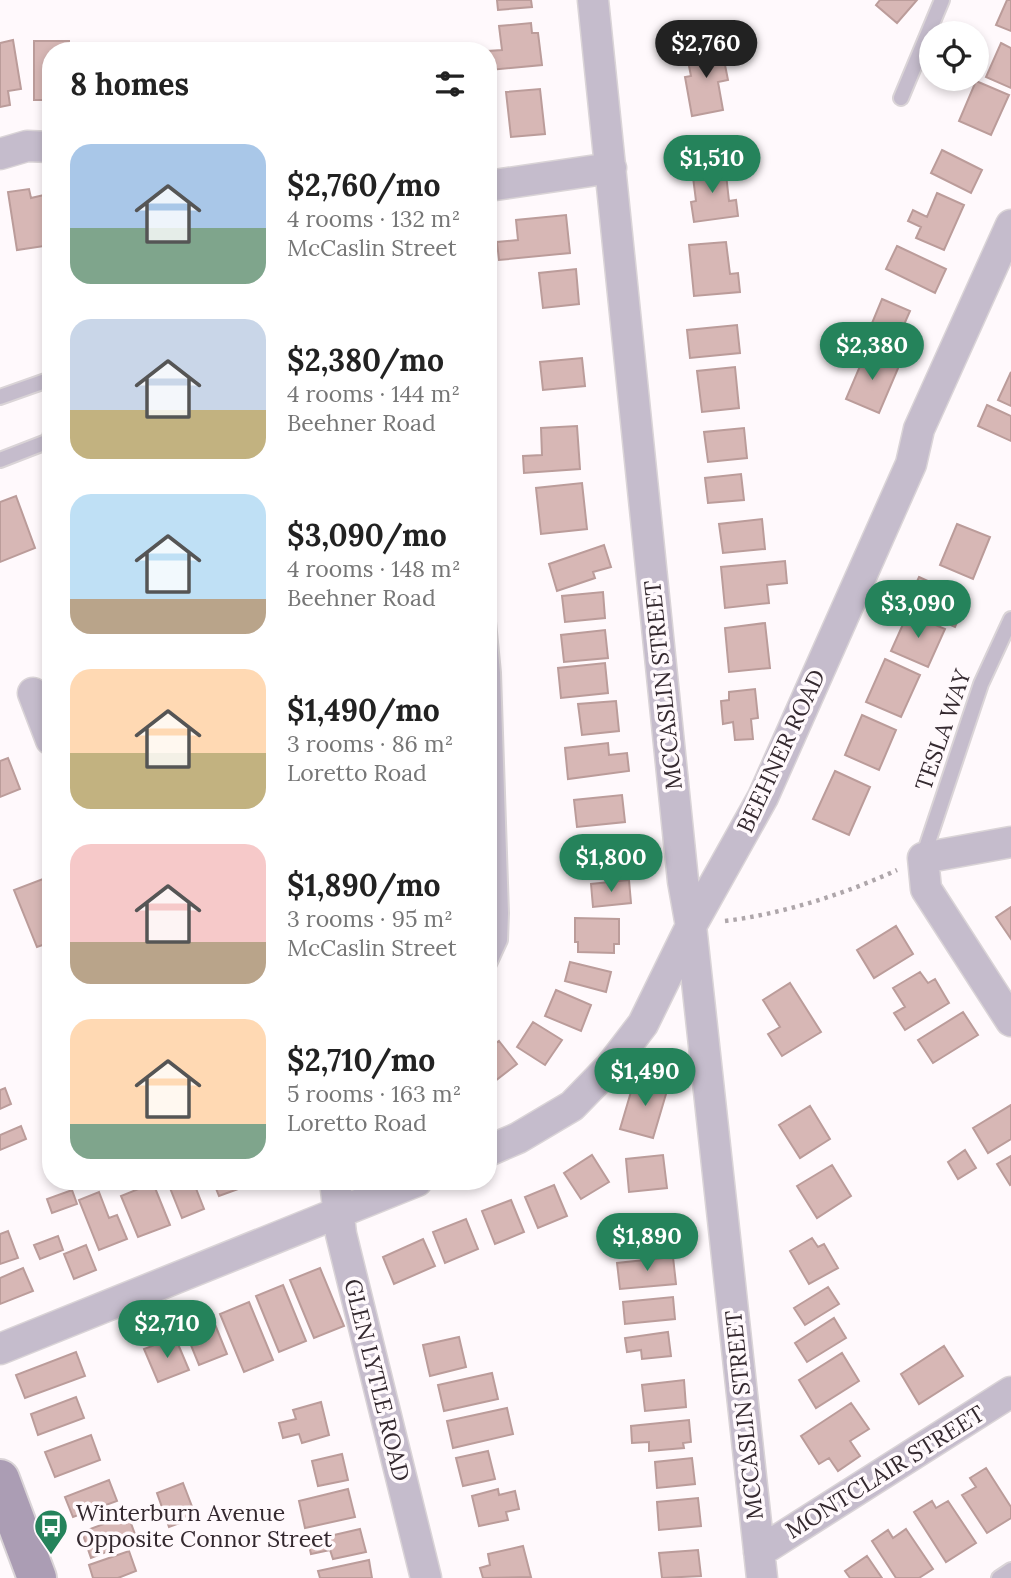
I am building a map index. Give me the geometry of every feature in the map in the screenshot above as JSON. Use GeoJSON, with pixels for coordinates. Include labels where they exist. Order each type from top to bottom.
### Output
{"type":"FeatureCollection","features":[{"type":"Feature","properties":{"kind":"street","name":"MCCASLIN STREET"},"geometry":{"type":"LineString","coordinates":[[593,0],[681,867],[702,924],[761,1565]]}},
{"type":"Feature","properties":{"kind":"street"},"geometry":{"type":"LineString","coordinates":[[0,154],[27,146],[42,147]]}},
{"type":"Feature","properties":{"kind":"street"},"geometry":{"type":"LineString","coordinates":[[497,185],[611,168]]}},
{"type":"Feature","properties":{"kind":"street","name":"BEEHNER ROAD"},"geometry":{"type":"LineString","coordinates":[[497,1147],[572,1107],[610,1067],[643,1024],[702,924],[763,797],[911,464],[919,429],[1011,225]]}},
{"type":"Feature","properties":{"kind":"street"},"geometry":{"type":"LineString","coordinates":[[33,693],[42,716]]}},
{"type":"Feature","properties":{"kind":"street"},"geometry":{"type":"LineString","coordinates":[[1011,842],[913,862],[926,889],[1011,1021]]}},
{"type":"Feature","properties":{"kind":"street","name":"GLEN LYTLE ROAD"},"geometry":{"type":"LineString","coordinates":[[336,1190],[341,1234],[426,1578]]}},
{"type":"Feature","properties":{"kind":"street"},"geometry":{"type":"LineString","coordinates":[[0,1349],[394,1190]]}},
{"type":"Feature","properties":{"kind":"street","name":"MONTCLAIR STREET"},"geometry":{"type":"LineString","coordinates":[[761,1565],[1011,1392]]}},
{"type":"Feature","properties":{"kind":"street"},"geometry":{"type":"LineString","coordinates":[[0,1479],[11,1546],[37,1578]]}},
{"type":"Feature","properties":{"kind":"lane"},"geometry":{"type":"LineString","coordinates":[[901,99],[942,0]]}},
{"type":"Feature","properties":{"kind":"lane"},"geometry":{"type":"LineString","coordinates":[[0,397],[42,382]]}},
{"type":"Feature","properties":{"kind":"lane"},"geometry":{"type":"LineString","coordinates":[[0,460],[42,442]]}},
{"type":"Feature","properties":{"kind":"lane","name":"TESLA WAY"},"geometry":{"type":"LineString","coordinates":[[913,862],[981,684],[1011,619]]}},
{"type":"Feature","properties":{"kind":"lane"},"geometry":{"type":"LineString","coordinates":[[497,811],[501,913],[497,945]]}},
{"type":"Feature","properties":{"kind":"lane"},"geometry":{"type":"LineString","coordinates":[[999,1578],[1011,1570]]}},
{"type":"Feature","properties":{"kind":"path"},"geometry":{"type":"LineString","coordinates":[[702,924],[756,918],[866,884],[913,862]]}},
{"type":"Feature","properties":{"kind":"building"},"geometry":{"type":"Polygon","coordinates":[[[497,0],[531,0],[532,7],[498,10],[497,0]]]}},
{"type":"Feature","properties":{"kind":"building"},"geometry":{"type":"Polygon","coordinates":[[[880,0],[917,0],[897,23],[876,5],[880,0]]]}},
{"type":"Feature","properties":{"kind":"building"},"geometry":{"type":"Polygon","coordinates":[[[1007,0],[1011,0],[1011,31],[996,25],[1007,0]]]}},
{"type":"Feature","properties":{"kind":"building"},"geometry":{"type":"Polygon","coordinates":[[[531,23],[532,33],[538,33],[542,65],[497,69],[497,50],[502,50],[499,26],[531,23]]]}},
{"type":"Feature","properties":{"kind":"building"},"geometry":{"type":"Polygon","coordinates":[[[13,40],[21,89],[8,91],[10,105],[0,107],[0,43],[13,40]]]}},
{"type":"Feature","properties":{"kind":"building"},"geometry":{"type":"Polygon","coordinates":[[[34,41],[69,41],[42,42],[42,100],[34,100],[34,41]]]}},
{"type":"Feature","properties":{"kind":"building"},"geometry":{"type":"Polygon","coordinates":[[[1001,43],[1011,48],[1011,88],[989,78],[989,70],[1001,43]]]}},
{"type":"Feature","properties":{"kind":"building"},"geometry":{"type":"Polygon","coordinates":[[[721,45],[728,80],[718,82],[723,110],[692,116],[685,77],[691,76],[686,51],[721,45]]]}},
{"type":"Feature","properties":{"kind":"building"},"geometry":{"type":"Polygon","coordinates":[[[989,87],[1009,95],[991,135],[959,121],[972,91],[989,91],[989,87]]]}},
{"type":"Feature","properties":{"kind":"building"},"geometry":{"type":"Polygon","coordinates":[[[540,89],[545,134],[511,137],[506,92],[540,89]]]}},
{"type":"Feature","properties":{"kind":"building"},"geometry":{"type":"Polygon","coordinates":[[[942,150],[982,170],[971,193],[931,173],[942,150]]]}},
{"type":"Feature","properties":{"kind":"building"},"geometry":{"type":"Polygon","coordinates":[[[725,165],[729,201],[736,200],[738,216],[694,222],[691,202],[696,201],[692,169],[725,165]]]}},
{"type":"Feature","properties":{"kind":"building"},"geometry":{"type":"Polygon","coordinates":[[[29,189],[31,198],[42,195],[42,246],[17,250],[8,192],[29,189]]]}},
{"type":"Feature","properties":{"kind":"building"},"geometry":{"type":"Polygon","coordinates":[[[937,193],[964,205],[944,250],[916,238],[921,227],[908,221],[913,210],[927,217],[937,193]]]}},
{"type":"Feature","properties":{"kind":"building"},"geometry":{"type":"Polygon","coordinates":[[[566,215],[570,253],[499,260],[497,242],[518,240],[516,220],[566,215]]]}},
{"type":"Feature","properties":{"kind":"building"},"geometry":{"type":"Polygon","coordinates":[[[726,242],[730,274],[738,273],[740,292],[694,296],[689,245],[726,242]]]}},
{"type":"Feature","properties":{"kind":"building"},"geometry":{"type":"Polygon","coordinates":[[[897,246],[946,269],[935,293],[886,269],[897,246]]]}},
{"type":"Feature","properties":{"kind":"building"},"geometry":{"type":"Polygon","coordinates":[[[576,269],[579,304],[543,308],[539,273],[576,269]]]}},
{"type":"Feature","properties":{"kind":"building"},"geometry":{"type":"Polygon","coordinates":[[[882,299],[910,311],[892,352],[865,340],[882,299]]]}},
{"type":"Feature","properties":{"kind":"building"},"geometry":{"type":"Polygon","coordinates":[[[737,325],[740,353],[690,358],[687,330],[737,325]]]}},
{"type":"Feature","properties":{"kind":"building"},"geometry":{"type":"Polygon","coordinates":[[[866,352],[899,366],[879,413],[846,399],[866,352]]]}},
{"type":"Feature","properties":{"kind":"building"},"geometry":{"type":"Polygon","coordinates":[[[582,358],[585,386],[543,390],[540,362],[582,358]]]}},
{"type":"Feature","properties":{"kind":"building"},"geometry":{"type":"Polygon","coordinates":[[[735,367],[739,408],[702,412],[697,371],[735,367]]]}},
{"type":"Feature","properties":{"kind":"building"},"geometry":{"type":"Polygon","coordinates":[[[1011,372],[1011,406],[998,400],[1011,372]]]}},
{"type":"Feature","properties":{"kind":"building"},"geometry":{"type":"Polygon","coordinates":[[[987,405],[1011,416],[1011,441],[978,426],[987,405]]]}},
{"type":"Feature","properties":{"kind":"building"},"geometry":{"type":"Polygon","coordinates":[[[577,426],[580,469],[524,473],[523,456],[542,455],[541,428],[577,426]]]}},
{"type":"Feature","properties":{"kind":"building"},"geometry":{"type":"Polygon","coordinates":[[[744,428],[747,458],[708,462],[704,432],[744,428]]]}},
{"type":"Feature","properties":{"kind":"building"},"geometry":{"type":"Polygon","coordinates":[[[741,474],[744,500],[708,503],[705,478],[741,474]]]}},
{"type":"Feature","properties":{"kind":"building"},"geometry":{"type":"Polygon","coordinates":[[[582,483],[587,529],[541,534],[536,488],[582,483]]]}},
{"type":"Feature","properties":{"kind":"building"},"geometry":{"type":"Polygon","coordinates":[[[16,496],[35,548],[0,562],[0,502],[16,496]]]}},
{"type":"Feature","properties":{"kind":"building"},"geometry":{"type":"Polygon","coordinates":[[[762,519],[765,549],[723,553],[719,524],[762,519]]]}},
{"type":"Feature","properties":{"kind":"building"},"geometry":{"type":"Polygon","coordinates":[[[957,524],[990,537],[973,579],[940,565],[957,524]]]}},
{"type":"Feature","properties":{"kind":"building"},"geometry":{"type":"Polygon","coordinates":[[[604,545],[611,567],[593,572],[595,578],[557,591],[549,564],[604,545]]]}},
{"type":"Feature","properties":{"kind":"building"},"geometry":{"type":"Polygon","coordinates":[[[785,561],[787,583],[767,585],[769,603],[725,608],[721,567],[785,561]]]}},
{"type":"Feature","properties":{"kind":"building"},"geometry":{"type":"Polygon","coordinates":[[[919,577],[967,599],[955,627],[906,605],[919,577]]]}},
{"type":"Feature","properties":{"kind":"building"},"geometry":{"type":"Polygon","coordinates":[[[603,592],[605,618],[565,622],[562,596],[603,592]]]}},
{"type":"Feature","properties":{"kind":"building"},"geometry":{"type":"Polygon","coordinates":[[[908,613],[945,629],[928,667],[891,651],[908,613]]]}},
{"type":"Feature","properties":{"kind":"building"},"geometry":{"type":"Polygon","coordinates":[[[765,623],[770,668],[729,672],[725,628],[765,623]]]}},
{"type":"Feature","properties":{"kind":"building"},"geometry":{"type":"Polygon","coordinates":[[[605,630],[608,658],[564,662],[561,635],[605,630]]]}},
{"type":"Feature","properties":{"kind":"building"},"geometry":{"type":"Polygon","coordinates":[[[885,659],[920,675],[901,717],[866,702],[885,659]]]}},
{"type":"Feature","properties":{"kind":"building"},"geometry":{"type":"Polygon","coordinates":[[[605,663],[608,693],[561,698],[558,668],[605,663]]]}},
{"type":"Feature","properties":{"kind":"building"},"geometry":{"type":"Polygon","coordinates":[[[755,689],[758,718],[751,719],[753,739],[735,740],[733,722],[723,724],[721,701],[729,700],[729,692],[755,689]]]}},
{"type":"Feature","properties":{"kind":"building"},"geometry":{"type":"Polygon","coordinates":[[[616,701],[619,731],[582,735],[578,704],[616,701]]]}},
{"type":"Feature","properties":{"kind":"building"},"geometry":{"type":"Polygon","coordinates":[[[862,715],[896,730],[879,770],[845,755],[862,715]]]}},
{"type":"Feature","properties":{"kind":"building"},"geometry":{"type":"Polygon","coordinates":[[[608,743],[609,755],[627,753],[629,771],[568,779],[565,748],[608,743]]]}},
{"type":"Feature","properties":{"kind":"building"},"geometry":{"type":"Polygon","coordinates":[[[8,758],[20,789],[0,797],[0,761],[8,758]]]}},
{"type":"Feature","properties":{"kind":"building"},"geometry":{"type":"Polygon","coordinates":[[[835,771],[870,787],[849,835],[813,819],[835,771]]]}},
{"type":"Feature","properties":{"kind":"building"},"geometry":{"type":"Polygon","coordinates":[[[622,795],[625,822],[577,827],[574,800],[622,795]]]}},
{"type":"Feature","properties":{"kind":"building"},"geometry":{"type":"Polygon","coordinates":[[[638,844],[640,865],[589,871],[587,850],[638,844]]]}},
{"type":"Feature","properties":{"kind":"building"},"geometry":{"type":"Polygon","coordinates":[[[42,879],[42,945],[37,947],[14,890],[42,879]]]}},
{"type":"Feature","properties":{"kind":"building"},"geometry":{"type":"Polygon","coordinates":[[[629,880],[631,903],[593,907],[591,884],[629,880]]]}},
{"type":"Feature","properties":{"kind":"building"},"geometry":{"type":"Polygon","coordinates":[[[1011,907],[1011,939],[996,917],[1011,907]]]}},
{"type":"Feature","properties":{"kind":"building"},"geometry":{"type":"Polygon","coordinates":[[[575,918],[619,919],[619,944],[614,944],[614,953],[578,952],[578,942],[575,942],[575,918]]]}},
{"type":"Feature","properties":{"kind":"building"},"geometry":{"type":"Polygon","coordinates":[[[896,926],[913,954],[874,978],[857,950],[896,926]]]}},
{"type":"Feature","properties":{"kind":"building"},"geometry":{"type":"Polygon","coordinates":[[[570,962],[611,972],[606,992],[565,981],[570,962]]]}},
{"type":"Feature","properties":{"kind":"building"},"geometry":{"type":"Polygon","coordinates":[[[920,972],[928,983],[935,979],[949,1003],[905,1030],[894,1013],[905,1007],[893,988],[920,972]]]}},
{"type":"Feature","properties":{"kind":"building"},"geometry":{"type":"Polygon","coordinates":[[[790,983],[821,1032],[782,1056],[768,1034],[780,1027],[763,1000],[790,983]]]}},
{"type":"Feature","properties":{"kind":"building"},"geometry":{"type":"Polygon","coordinates":[[[556,990],[591,1005],[581,1031],[545,1016],[556,990]]]}},
{"type":"Feature","properties":{"kind":"building"},"geometry":{"type":"Polygon","coordinates":[[[963,1012],[978,1035],[933,1063],[918,1040],[963,1012]]]}},
{"type":"Feature","properties":{"kind":"building"},"geometry":{"type":"Polygon","coordinates":[[[533,1022],[562,1040],[545,1065],[517,1047],[533,1022]]]}},
{"type":"Feature","properties":{"kind":"building"},"geometry":{"type":"Polygon","coordinates":[[[499,1041],[517,1064],[497,1079],[499,1041]]]}},
{"type":"Feature","properties":{"kind":"building"},"geometry":{"type":"Polygon","coordinates":[[[646,1077],[669,1084],[653,1138],[620,1129],[633,1085],[642,1088],[646,1077]]]}},
{"type":"Feature","properties":{"kind":"building"},"geometry":{"type":"Polygon","coordinates":[[[5,1088],[11,1104],[0,1109],[0,1090],[5,1088]]]}},
{"type":"Feature","properties":{"kind":"building"},"geometry":{"type":"Polygon","coordinates":[[[1011,1105],[1011,1139],[988,1153],[973,1128],[1011,1105]]]}},
{"type":"Feature","properties":{"kind":"building"},"geometry":{"type":"Polygon","coordinates":[[[810,1106],[830,1139],[800,1158],[779,1125],[810,1106]]]}},
{"type":"Feature","properties":{"kind":"building"},"geometry":{"type":"Polygon","coordinates":[[[21,1126],[26,1139],[0,1150],[0,1135],[21,1126]]]}},
{"type":"Feature","properties":{"kind":"building"},"geometry":{"type":"Polygon","coordinates":[[[965,1150],[976,1168],[958,1179],[948,1162],[965,1150]]]}},
{"type":"Feature","properties":{"kind":"building"},"geometry":{"type":"Polygon","coordinates":[[[592,1155],[609,1182],[581,1199],[564,1173],[592,1155]]]}},
{"type":"Feature","properties":{"kind":"building"},"geometry":{"type":"Polygon","coordinates":[[[663,1155],[667,1188],[629,1192],[626,1159],[663,1155]]]}},
{"type":"Feature","properties":{"kind":"building"},"geometry":{"type":"Polygon","coordinates":[[[1011,1156],[1011,1184],[1010,1185],[997,1164],[1011,1156]]]}},
{"type":"Feature","properties":{"kind":"building"},"geometry":{"type":"Polygon","coordinates":[[[832,1165],[851,1196],[817,1218],[797,1186],[832,1165]]]}},
{"type":"Feature","properties":{"kind":"building"},"geometry":{"type":"Polygon","coordinates":[[[554,1185],[567,1216],[538,1228],[525,1197],[554,1185]]]}},
{"type":"Feature","properties":{"kind":"building"},"geometry":{"type":"Polygon","coordinates":[[[72,1190],[77,1204],[52,1213],[47,1199],[72,1190]]]}},
{"type":"Feature","properties":{"kind":"building"},"geometry":{"type":"Polygon","coordinates":[[[136,1190],[156,1190],[170,1225],[138,1237],[121,1196],[136,1190]]]}},
{"type":"Feature","properties":{"kind":"building"},"geometry":{"type":"Polygon","coordinates":[[[171,1190],[197,1190],[204,1209],[182,1218],[171,1190]]]}},
{"type":"Feature","properties":{"kind":"building"},"geometry":{"type":"Polygon","coordinates":[[[217,1190],[235,1190],[219,1196],[217,1190]]]}},
{"type":"Feature","properties":{"kind":"building"},"geometry":{"type":"Polygon","coordinates":[[[99,1192],[109,1218],[117,1215],[127,1239],[99,1250],[79,1200],[99,1192]]]}},
{"type":"Feature","properties":{"kind":"building"},"geometry":{"type":"Polygon","coordinates":[[[511,1200],[524,1232],[495,1244],[482,1211],[511,1200]]]}},
{"type":"Feature","properties":{"kind":"building"},"geometry":{"type":"Polygon","coordinates":[[[672,1216],[674,1244],[623,1249],[620,1221],[672,1216]]]}},
{"type":"Feature","properties":{"kind":"building"},"geometry":{"type":"Polygon","coordinates":[[[466,1219],[478,1249],[445,1263],[433,1232],[466,1219]]]}},
{"type":"Feature","properties":{"kind":"building"},"geometry":{"type":"Polygon","coordinates":[[[8,1231],[18,1258],[0,1264],[0,1234],[8,1231]]]}},
{"type":"Feature","properties":{"kind":"building"},"geometry":{"type":"Polygon","coordinates":[[[58,1236],[63,1250],[40,1259],[34,1245],[58,1236]]]}},
{"type":"Feature","properties":{"kind":"building"},"geometry":{"type":"Polygon","coordinates":[[[812,1238],[818,1247],[824,1244],[838,1268],[809,1284],[790,1251],[812,1238]]]}},
{"type":"Feature","properties":{"kind":"building"},"geometry":{"type":"Polygon","coordinates":[[[423,1239],[435,1266],[394,1284],[383,1257],[423,1239]]]}},
{"type":"Feature","properties":{"kind":"building"},"geometry":{"type":"Polygon","coordinates":[[[86,1245],[96,1270],[74,1279],[64,1254],[86,1245]]]}},
{"type":"Feature","properties":{"kind":"building"},"geometry":{"type":"Polygon","coordinates":[[[673,1257],[676,1284],[620,1289],[617,1263],[673,1257]]]}},
{"type":"Feature","properties":{"kind":"building"},"geometry":{"type":"Polygon","coordinates":[[[23,1268],[33,1291],[0,1304],[0,1278],[23,1268]]]}},
{"type":"Feature","properties":{"kind":"building"},"geometry":{"type":"Polygon","coordinates":[[[320,1268],[344,1326],[314,1338],[290,1280],[320,1268]]]}},
{"type":"Feature","properties":{"kind":"building"},"geometry":{"type":"Polygon","coordinates":[[[283,1285],[306,1341],[279,1352],[256,1296],[283,1285]]]}},
{"type":"Feature","properties":{"kind":"building"},"geometry":{"type":"Polygon","coordinates":[[[828,1287],[839,1304],[805,1325],[794,1308],[828,1287]]]}},
{"type":"Feature","properties":{"kind":"building"},"geometry":{"type":"Polygon","coordinates":[[[673,1297],[675,1319],[625,1324],[623,1302],[673,1297]]]}},
{"type":"Feature","properties":{"kind":"building"},"geometry":{"type":"Polygon","coordinates":[[[249,1302],[273,1360],[244,1372],[220,1314],[249,1302]]]}},
{"type":"Feature","properties":{"kind":"building"},"geometry":{"type":"Polygon","coordinates":[[[834,1318],[846,1338],[807,1362],[795,1343],[834,1318]]]}},
{"type":"Feature","properties":{"kind":"building"},"geometry":{"type":"Polygon","coordinates":[[[214,1322],[227,1354],[199,1365],[186,1333],[214,1322]]]}},
{"type":"Feature","properties":{"kind":"building"},"geometry":{"type":"Polygon","coordinates":[[[668,1332],[671,1356],[642,1359],[641,1350],[627,1352],[625,1338],[668,1332]]]}},
{"type":"Feature","properties":{"kind":"building"},"geometry":{"type":"Polygon","coordinates":[[[175,1337],[189,1370],[158,1382],[144,1349],[175,1337]]]}},
{"type":"Feature","properties":{"kind":"building"},"geometry":{"type":"Polygon","coordinates":[[[459,1337],[466,1367],[430,1376],[423,1345],[459,1337]]]}},
{"type":"Feature","properties":{"kind":"building"},"geometry":{"type":"Polygon","coordinates":[[[944,1346],[963,1376],[919,1404],[901,1374],[944,1346]]]}},
{"type":"Feature","properties":{"kind":"building"},"geometry":{"type":"Polygon","coordinates":[[[76,1352],[85,1376],[25,1398],[16,1375],[76,1352]]]}},
{"type":"Feature","properties":{"kind":"building"},"geometry":{"type":"Polygon","coordinates":[[[842,1353],[859,1381],[816,1408],[799,1380],[842,1353]]]}},
{"type":"Feature","properties":{"kind":"building"},"geometry":{"type":"Polygon","coordinates":[[[492,1373],[498,1399],[444,1411],[438,1385],[492,1373]]]}},
{"type":"Feature","properties":{"kind":"building"},"geometry":{"type":"Polygon","coordinates":[[[684,1380],[686,1407],[645,1411],[642,1385],[684,1380]]]}},
{"type":"Feature","properties":{"kind":"building"},"geometry":{"type":"Polygon","coordinates":[[[76,1397],[84,1418],[38,1435],[31,1414],[76,1397]]]}},
{"type":"Feature","properties":{"kind":"building"},"geometry":{"type":"Polygon","coordinates":[[[321,1402],[329,1435],[302,1443],[299,1434],[283,1438],[279,1423],[296,1419],[293,1410],[321,1402]]]}},
{"type":"Feature","properties":{"kind":"building"},"geometry":{"type":"Polygon","coordinates":[[[851,1403],[869,1429],[850,1441],[860,1456],[838,1471],[829,1458],[819,1464],[801,1436],[851,1403]]]}},
{"type":"Feature","properties":{"kind":"building"},"geometry":{"type":"Polygon","coordinates":[[[507,1408],[513,1434],[453,1448],[447,1421],[507,1408]]]}},
{"type":"Feature","properties":{"kind":"building"},"geometry":{"type":"Polygon","coordinates":[[[689,1420],[691,1442],[683,1443],[684,1448],[649,1451],[649,1442],[632,1443],[631,1426],[689,1420]]]}},
{"type":"Feature","properties":{"kind":"building"},"geometry":{"type":"Polygon","coordinates":[[[91,1435],[100,1460],[55,1477],[45,1452],[91,1435]]]}},
{"type":"Feature","properties":{"kind":"building"},"geometry":{"type":"Polygon","coordinates":[[[488,1451],[495,1479],[463,1486],[456,1458],[488,1451]]]}},
{"type":"Feature","properties":{"kind":"building"},"geometry":{"type":"Polygon","coordinates":[[[342,1454],[348,1480],[318,1486],[312,1461],[342,1454]]]}},
{"type":"Feature","properties":{"kind":"building"},"geometry":{"type":"Polygon","coordinates":[[[692,1458],[695,1484],[657,1488],[655,1462],[692,1458]]]}},
{"type":"Feature","properties":{"kind":"building"},"geometry":{"type":"Polygon","coordinates":[[[986,1468],[1011,1507],[1011,1518],[987,1533],[962,1495],[976,1487],[970,1478],[986,1468]]]}},
{"type":"Feature","properties":{"kind":"building"},"geometry":{"type":"Polygon","coordinates":[[[109,1480],[117,1501],[73,1517],[65,1497],[109,1480]]]}},
{"type":"Feature","properties":{"kind":"building"},"geometry":{"type":"Polygon","coordinates":[[[183,1483],[196,1517],[169,1527],[157,1493],[183,1483]]]}},
{"type":"Feature","properties":{"kind":"building"},"geometry":{"type":"Polygon","coordinates":[[[348,1489],[355,1517],[305,1528],[299,1501],[348,1489]]]}},
{"type":"Feature","properties":{"kind":"building"},"geometry":{"type":"Polygon","coordinates":[[[498,1489],[499,1495],[515,1491],[519,1509],[506,1512],[508,1520],[479,1526],[472,1496],[498,1489]]]}},
{"type":"Feature","properties":{"kind":"building"},"geometry":{"type":"Polygon","coordinates":[[[698,1498],[701,1526],[659,1530],[657,1502],[698,1498]]]}},
{"type":"Feature","properties":{"kind":"building"},"geometry":{"type":"Polygon","coordinates":[[[932,1501],[936,1508],[948,1501],[976,1543],[946,1562],[914,1512],[932,1501]]]}},
{"type":"Feature","properties":{"kind":"building"},"geometry":{"type":"Polygon","coordinates":[[[128,1515],[137,1540],[91,1558],[82,1532],[128,1515]]]}},
{"type":"Feature","properties":{"kind":"building"},"geometry":{"type":"Polygon","coordinates":[[[360,1529],[366,1552],[333,1559],[330,1550],[311,1554],[308,1541],[360,1529]]]}},
{"type":"Feature","properties":{"kind":"building"},"geometry":{"type":"Polygon","coordinates":[[[906,1529],[933,1569],[919,1578],[896,1578],[872,1541],[888,1530],[893,1538],[906,1529]]]}},
{"type":"Feature","properties":{"kind":"building"},"geometry":{"type":"Polygon","coordinates":[[[523,1546],[531,1577],[483,1578],[480,1568],[490,1565],[488,1554],[523,1546]]]}},
{"type":"Feature","properties":{"kind":"building"},"geometry":{"type":"Polygon","coordinates":[[[698,1550],[701,1576],[662,1578],[659,1553],[698,1550]]]}},
{"type":"Feature","properties":{"kind":"building"},"geometry":{"type":"Polygon","coordinates":[[[129,1551],[136,1571],[118,1578],[93,1578],[89,1565],[129,1551]]]}},
{"type":"Feature","properties":{"kind":"building"},"geometry":{"type":"Polygon","coordinates":[[[867,1556],[882,1578],[850,1578],[845,1571],[867,1556]]]}},
{"type":"Feature","properties":{"kind":"building"},"geometry":{"type":"Polygon","coordinates":[[[369,1560],[372,1578],[320,1578],[318,1571],[369,1560]]]}},
{"type":"Feature","properties":{"kind":"place","name":"Winterburn Avenue Opposite Connor Street"},"geometry":{"type":"Point","coordinates":[51,1556]}}]}
